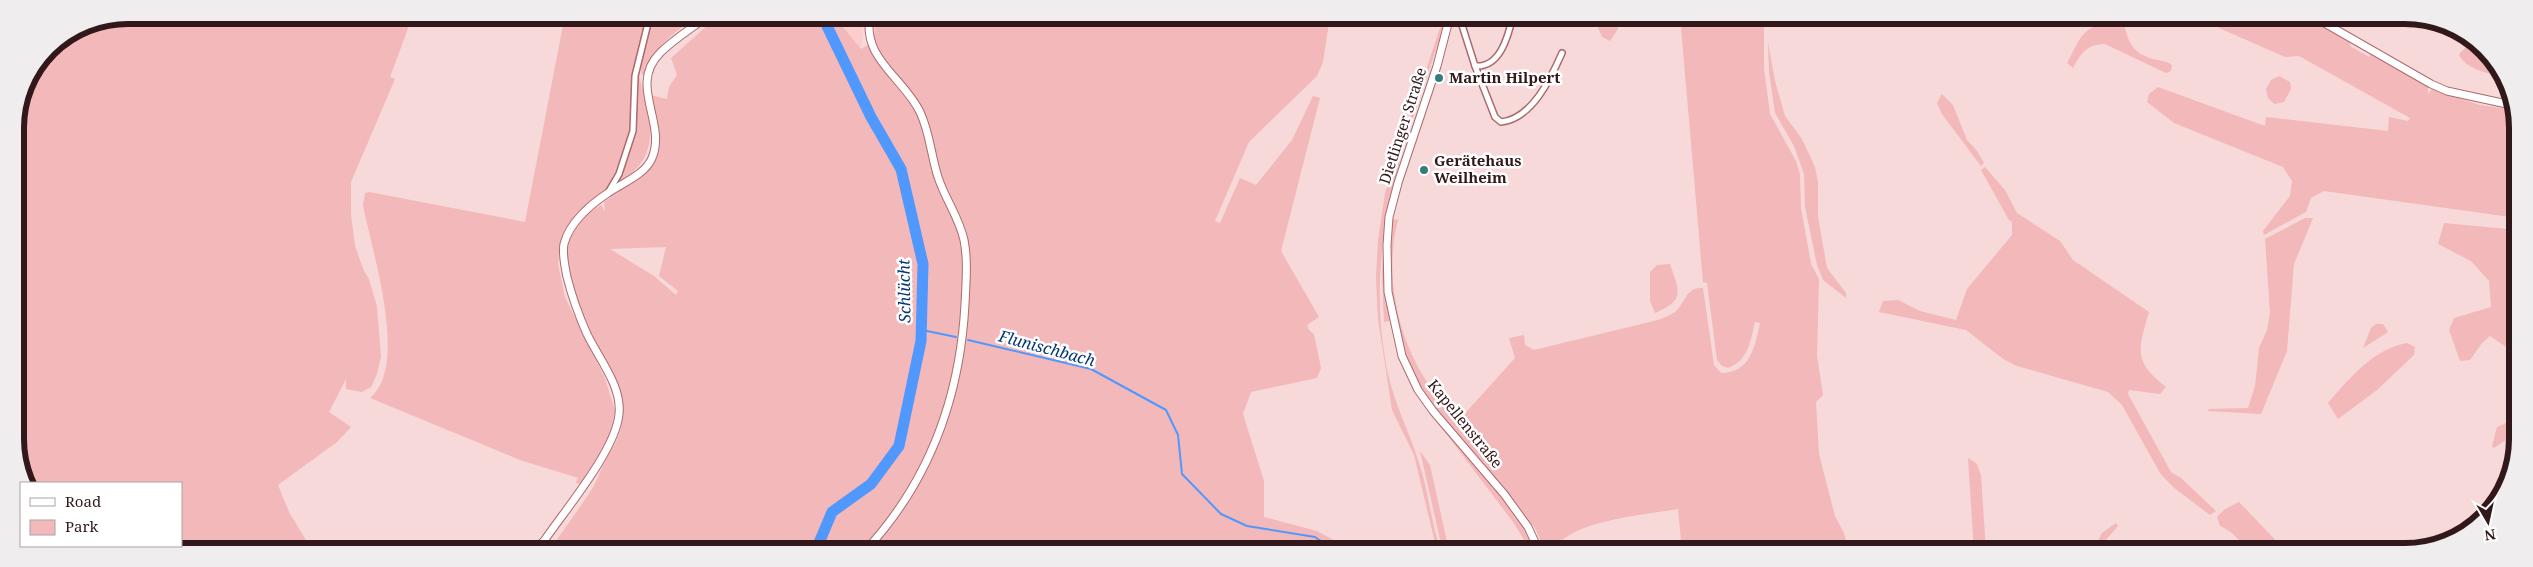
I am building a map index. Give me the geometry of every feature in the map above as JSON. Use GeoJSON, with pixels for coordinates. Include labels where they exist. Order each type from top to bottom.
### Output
{"type":"FeatureCollection","features":[{"type":"Feature","properties":{"kind":"street"},"geometry":{"type":"LineString","coordinates":[[541,543],[612,440],[619,414],[615,388],[587,334],[571,295],[564,263],[564,244],[574,224],[608,192],[620,174],[633,130],[635,76],[648,24]]}},
{"type":"Feature","properties":{"kind":"street"},"geometry":{"type":"LineString","coordinates":[[608,192],[627,182],[652,158],[655,130],[646,91],[649,72],[659,54],[698,24]]}},
{"type":"Feature","properties":{"kind":"street"},"geometry":{"type":"LineString","coordinates":[[869,24],[868,34],[872,50],[905,88],[926,126],[937,175],[962,229],[965,243],[966,286],[964,319],[954,386],[946,415],[900,510],[871,543]]}},
{"type":"Feature","properties":{"kind":"street","name":"Dietlinger Straße"},"geometry":{"type":"LineString","coordinates":[[1387,246],[1389,217],[1398,183],[1448,24]]}},
{"type":"Feature","properties":{"kind":"street"},"geometry":{"type":"LineString","coordinates":[[1462,24],[1475,66],[1495,117],[1501,122],[1511,121],[1530,106],[1554,71],[1562,53]]}},
{"type":"Feature","properties":{"kind":"street"},"geometry":{"type":"LineString","coordinates":[[1475,66],[1484,67],[1495,59],[1504,43],[1510,24]]}},
{"type":"Feature","properties":{"kind":"street"},"geometry":{"type":"LineString","coordinates":[[2326,24],[2431,84],[2447,91],[2506,104]]}},
{"type":"Feature","properties":{"kind":"street","name":"Kapellenstraße"},"geometry":{"type":"LineString","coordinates":[[1387,246],[1388,292],[1394,323],[1402,356],[1418,390],[1504,494],[1528,528],[1535,543]]}},
{"type":"Feature","properties":{"kind":"shaded area"},"geometry":{"type":"Polygon","coordinates":[[[842,24],[864,24],[861,49],[842,26],[842,24]]]}},
{"type":"Feature","properties":{"kind":"green space"},"geometry":{"type":"Polygon","coordinates":[[[128,24],[410,24],[390,77],[395,79],[351,182],[351,214],[355,246],[369,279],[377,307],[381,357],[377,374],[371,387],[362,392],[346,389],[346,379],[329,412],[351,427],[337,442],[278,485],[289,512],[308,543],[182,543],[182,482],[33,482],[26,460],[24,439],[24,121],[27,101],[41,70],[64,45],[82,34],[101,27],[128,24]]]}},
{"type":"Feature","properties":{"kind":"green space"},"geometry":{"type":"Polygon","coordinates":[[[563,24],[645,24],[632,75],[631,127],[623,158],[611,185],[578,213],[564,234],[560,247],[558,264],[565,297],[604,376],[615,410],[610,437],[580,484],[576,483],[578,478],[520,460],[370,398],[382,382],[387,360],[387,334],[379,277],[363,205],[365,193],[369,192],[525,222],[563,24]]]}},
{"type":"Feature","properties":{"kind":"green space"},"geometry":{"type":"Polygon","coordinates":[[[650,24],[687,24],[659,49],[653,57],[645,76],[642,75],[641,68],[644,45],[650,24]]]}},
{"type":"Feature","properties":{"kind":"green space"},"geometry":{"type":"Polygon","coordinates":[[[709,24],[842,24],[842,26],[861,49],[873,42],[876,24],[1329,24],[1323,62],[1317,76],[1249,142],[1215,221],[1220,223],[1240,178],[1256,185],[1292,140],[1313,96],[1320,98],[1281,251],[1319,317],[1307,325],[1314,334],[1321,368],[1317,378],[1251,392],[1243,414],[1264,481],[1264,517],[1317,531],[1339,543],[554,543],[592,489],[617,440],[622,420],[618,394],[580,306],[570,277],[568,250],[577,226],[601,205],[605,211],[604,202],[636,179],[654,160],[658,149],[658,136],[650,95],[667,99],[669,87],[677,75],[671,58],[709,24]],[[666,247],[610,249],[654,276],[676,295],[678,291],[659,276],[666,247]]]}},
{"type":"Feature","properties":{"kind":"green space"},"geometry":{"type":"Polygon","coordinates":[[[1441,24],[1444,24],[1400,160],[1383,242],[1380,285],[1381,328],[1388,374],[1423,477],[1439,543],[1435,543],[1414,455],[1392,410],[1378,319],[1376,278],[1378,240],[1385,193],[1441,24]]]}},
{"type":"Feature","properties":{"kind":"green space"},"geometry":{"type":"Polygon","coordinates":[[[1596,24],[1618,24],[1618,29],[1610,41],[1602,37],[1596,24]]]}},
{"type":"Feature","properties":{"kind":"green space"},"geometry":{"type":"Polygon","coordinates":[[[1681,24],[1764,24],[1764,69],[1770,114],[1796,161],[1800,174],[1801,208],[1811,264],[1819,279],[1817,356],[1823,395],[1816,402],[1819,454],[1835,516],[1847,543],[1681,543],[1678,509],[1609,521],[1574,532],[1561,543],[1542,543],[1535,528],[1419,387],[1405,353],[1396,320],[1391,287],[1390,242],[1393,219],[1398,220],[1392,262],[1396,306],[1401,327],[1418,367],[1429,385],[1460,419],[1515,358],[1509,338],[1524,335],[1525,345],[1534,350],[1658,320],[1674,312],[1687,295],[1697,288],[1703,288],[1714,365],[1721,373],[1739,369],[1750,357],[1760,323],[1755,322],[1748,349],[1740,360],[1728,368],[1722,366],[1717,360],[1707,283],[1703,282],[1681,24]]]}},
{"type":"Feature","properties":{"kind":"green space"},"geometry":{"type":"Polygon","coordinates":[[[2099,24],[2124,24],[2129,40],[2136,50],[2148,57],[2165,61],[2172,65],[2171,71],[2166,73],[2105,44],[2099,44],[2085,50],[2073,68],[2067,63],[2078,42],[2090,29],[2099,24]]]}},
{"type":"Feature","properties":{"kind":"green space"},"geometry":{"type":"Polygon","coordinates":[[[2210,24],[2318,24],[2369,57],[2371,54],[2428,87],[2428,94],[2432,89],[2480,105],[2507,109],[2509,121],[2509,217],[2324,191],[2311,198],[2306,212],[2264,235],[2263,231],[2290,196],[2292,181],[2283,167],[2174,123],[2147,102],[2149,94],[2158,87],[2265,126],[2266,117],[2388,131],[2389,117],[2408,121],[2410,118],[2299,56],[2285,57],[2210,24]]]}},
{"type":"Feature","properties":{"kind":"green space"},"geometry":{"type":"Polygon","coordinates":[[[1768,42],[1775,81],[1785,116],[1802,139],[1815,167],[1818,182],[1818,217],[1827,268],[1846,293],[1846,298],[1823,280],[1817,265],[1805,207],[1804,174],[1794,146],[1775,113],[1769,72],[1768,42]]]}},
{"type":"Feature","properties":{"kind":"green space"},"geometry":{"type":"Polygon","coordinates":[[[2471,47],[2495,75],[2476,69],[2466,63],[2459,54],[2465,48],[2471,47]]]}},
{"type":"Feature","properties":{"kind":"green space"},"geometry":{"type":"Polygon","coordinates":[[[638,72],[650,121],[648,149],[642,162],[632,174],[616,186],[626,164],[635,131],[638,72]]]}},
{"type":"Feature","properties":{"kind":"green space"},"geometry":{"type":"Polygon","coordinates":[[[2279,76],[2290,82],[2291,89],[2284,102],[2274,104],[2268,98],[2266,89],[2271,80],[2279,76]]]}},
{"type":"Feature","properties":{"kind":"green space"},"geometry":{"type":"Polygon","coordinates":[[[1942,94],[1953,105],[1967,140],[1977,151],[1984,163],[1981,166],[1942,114],[1937,103],[1942,94]]]}},
{"type":"Feature","properties":{"kind":"green space"},"geometry":{"type":"Polygon","coordinates":[[[1985,167],[2005,190],[2017,213],[2060,241],[2073,260],[2149,312],[2142,336],[2141,354],[2148,370],[2166,387],[2160,394],[2129,390],[2128,394],[2171,472],[2181,478],[2216,511],[2210,515],[2173,487],[2160,473],[2122,405],[2108,392],[2017,366],[2003,359],[1966,330],[1879,312],[1883,301],[1898,300],[1920,311],[1956,320],[1967,289],[2012,235],[2012,222],[2009,220],[1981,170],[1985,167]]]}},
{"type":"Feature","properties":{"kind":"green space"},"geometry":{"type":"Polygon","coordinates":[[[2305,218],[2313,218],[2294,264],[2287,351],[2261,414],[2208,411],[2209,409],[2248,408],[2255,386],[2259,348],[2267,330],[2270,313],[2265,239],[2305,218]]]}},
{"type":"Feature","properties":{"kind":"green space"},"geometry":{"type":"Polygon","coordinates":[[[2509,221],[2509,349],[2490,336],[2482,343],[2470,360],[2460,361],[2449,330],[2454,318],[2491,307],[2489,281],[2471,261],[2438,244],[2444,223],[2507,229],[2509,221]]]}},
{"type":"Feature","properties":{"kind":"green space"},"geometry":{"type":"Polygon","coordinates":[[[1383,253],[1390,321],[1384,322],[1382,276],[1383,253]]]}},
{"type":"Feature","properties":{"kind":"green space"},"geometry":{"type":"Polygon","coordinates":[[[1670,264],[1678,294],[1672,304],[1655,313],[1650,301],[1650,272],[1657,265],[1670,264]]]}},
{"type":"Feature","properties":{"kind":"green space"},"geometry":{"type":"Polygon","coordinates":[[[2376,324],[2383,324],[2388,332],[2363,348],[2371,328],[2376,324]]]}},
{"type":"Feature","properties":{"kind":"green space"},"geometry":{"type":"Polygon","coordinates":[[[2407,343],[2415,347],[2414,355],[2377,390],[2338,419],[2328,403],[2344,384],[2373,358],[2395,346],[2407,343]]]}},
{"type":"Feature","properties":{"kind":"green space"},"geometry":{"type":"Polygon","coordinates":[[[1429,411],[1502,495],[1516,514],[1533,543],[1526,543],[1513,522],[1429,411]]]}},
{"type":"Feature","properties":{"kind":"green space"},"geometry":{"type":"Polygon","coordinates":[[[2506,423],[2509,424],[2509,437],[2494,448],[2492,446],[2497,427],[2506,423]]]}},
{"type":"Feature","properties":{"kind":"green space"},"geometry":{"type":"Polygon","coordinates":[[[1420,451],[1430,465],[1447,543],[1441,543],[1420,451]]]}},
{"type":"Feature","properties":{"kind":"green space"},"geometry":{"type":"Polygon","coordinates":[[[1968,458],[1977,464],[1981,475],[1985,543],[1973,543],[1968,458]]]}},
{"type":"Feature","properties":{"kind":"green space"},"geometry":{"type":"Polygon","coordinates":[[[2239,502],[2278,543],[2241,543],[2236,536],[2220,526],[2217,517],[2225,509],[2239,502]]]}},
{"type":"Feature","properties":{"kind":"green space"},"geometry":{"type":"Polygon","coordinates":[[[2116,523],[2118,526],[2103,543],[2097,543],[2102,533],[2116,523]]]}},
{"type":"Feature","properties":{"kind":"waterway","name":"Schlücht"},"geometry":{"type":"LineString","coordinates":[[819,543],[832,512],[871,484],[899,446],[921,341],[923,264],[901,169],[871,117],[827,24]]}},
{"type":"Feature","properties":{"kind":"waterway","name":"Flunischbach"},"geometry":{"type":"LineString","coordinates":[[922,330],[956,337]]}},
{"type":"Feature","properties":{"kind":"waterway","name":"Flunischbach"},"geometry":{"type":"LineString","coordinates":[[968,340],[1091,369],[1166,410],[1178,435],[1182,474],[1221,514],[1247,526],[1315,537],[1324,543]]}},
{"type":"Feature","properties":{"kind":"place","name":"Martin Hilpert"},"geometry":{"type":"Point","coordinates":[1439,78]}},
{"type":"Feature","properties":{"kind":"place","name":"Gerätehaus Weilheim"},"geometry":{"type":"Point","coordinates":[1424,170]}}]}
